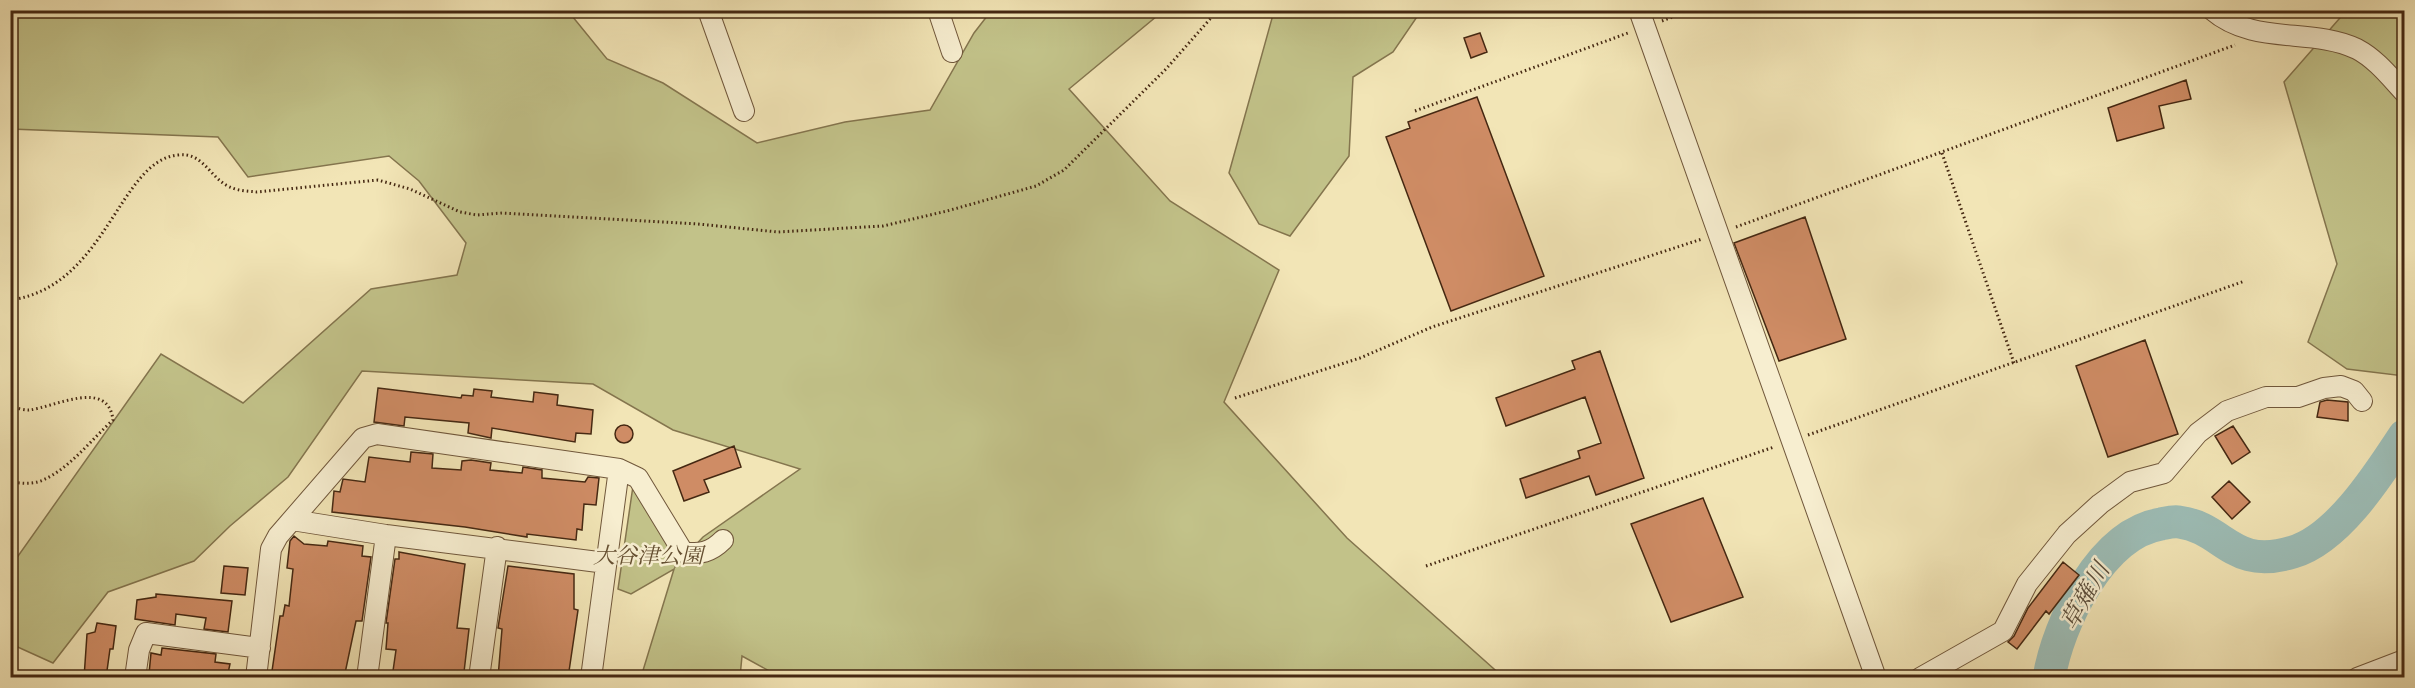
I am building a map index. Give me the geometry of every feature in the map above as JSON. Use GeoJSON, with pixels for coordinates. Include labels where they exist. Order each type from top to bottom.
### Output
{"type":"FeatureCollection","features":[{"type":"Feature","properties":{"kind":"street"},"geometry":{"type":"LineString","coordinates":[[708,10],[744,111]]}},
{"type":"Feature","properties":{"kind":"street"},"geometry":{"type":"LineString","coordinates":[[938,10],[952,52]]}},
{"type":"Feature","properties":{"kind":"street"},"geometry":{"type":"LineString","coordinates":[[2212,10],[2246,29],[2266,34],[2310,37],[2356,49],[2381,67],[2404,93]]}},
{"type":"Feature","properties":{"kind":"street"},"geometry":{"type":"LineString","coordinates":[[1642,19],[1876,678]]}},
{"type":"Feature","properties":{"kind":"street"},"geometry":{"type":"LineString","coordinates":[[1920,678],[2003,631],[2027,584],[2067,534],[2130,482],[2164,473],[2198,433],[2227,411],[2266,397],[2298,397],[2324,388],[2342,386],[2354,391],[2362,401]]}},
{"type":"Feature","properties":{"kind":"street"},"geometry":{"type":"LineString","coordinates":[[256,678],[271,549],[292,519],[363,438],[377,434],[619,469],[638,478],[683,552],[697,554],[713,549],[723,540]]}},
{"type":"Feature","properties":{"kind":"street"},"geometry":{"type":"LineString","coordinates":[[591,678],[619,469]]}},
{"type":"Feature","properties":{"kind":"street"},"geometry":{"type":"LineString","coordinates":[[292,519],[387,535],[497,547],[606,563]]}},
{"type":"Feature","properties":{"kind":"street"},"geometry":{"type":"LineString","coordinates":[[367,678],[387,535]]}},
{"type":"Feature","properties":{"kind":"street"},"geometry":{"type":"LineString","coordinates":[[479,678],[497,547]]}},
{"type":"Feature","properties":{"kind":"street"},"geometry":{"type":"LineString","coordinates":[[135,678],[139,650],[146,633],[260,648]]}},
{"type":"Feature","properties":{"kind":"street"},"geometry":{"type":"LineString","coordinates":[[2357,678],[2404,660]]}},
{"type":"Feature","properties":{"kind":"path"},"geometry":{"type":"LineString","coordinates":[[10,300],[43,292],[60,281],[86,258],[138,180],[153,166],[176,155],[189,155],[202,161],[224,184],[237,190],[257,192],[378,180],[410,189],[460,212],[477,215],[502,213],[698,224],[778,232],[883,226],[1036,186],[1064,170],[1166,69],[1218,10]]}},
{"type":"Feature","properties":{"kind":"path"},"geometry":{"type":"LineString","coordinates":[[1415,111],[1642,19],[1691,10]]}},
{"type":"Feature","properties":{"kind":"path"},"geometry":{"type":"LineString","coordinates":[[1235,398],[1360,358],[1443,324],[1719,233],[2266,34]]}},
{"type":"Feature","properties":{"kind":"path"},"geometry":{"type":"LineString","coordinates":[[1942,153],[2014,363]]}},
{"type":"Feature","properties":{"kind":"path"},"geometry":{"type":"LineString","coordinates":[[1426,566],[1791,441],[2245,281]]}},
{"type":"Feature","properties":{"kind":"path"},"geometry":{"type":"LineString","coordinates":[[10,406],[27,410],[86,397],[104,400],[112,408],[113,420],[62,468],[43,480],[27,484],[10,482]]}},
{"type":"Feature","properties":{"kind":"green space","name":"大谷津公園"},"geometry":{"type":"Polygon","coordinates":[[[11,11],[568,11],[607,59],[663,83],[757,143],[845,122],[930,110],[974,33],[991,11],[1163,11],[1069,89],[1170,201],[1279,270],[1224,402],[1347,538],[1503,677],[782,678],[742,656],[740,677],[641,677],[674,569],[631,594],[618,589],[633,486],[676,552],[675,567],[703,537],[800,469],[673,430],[593,384],[362,371],[288,477],[230,526],[194,561],[108,592],[53,663],[11,644],[11,566],[161,354],[243,403],[371,289],[457,275],[466,243],[419,181],[389,156],[248,177],[218,137],[11,129],[11,11]]]}},
{"type":"Feature","properties":{"kind":"green space"},"geometry":{"type":"Polygon","coordinates":[[[1274,11],[1421,11],[1393,52],[1353,77],[1349,156],[1290,236],[1259,224],[1229,173],[1274,11]]]}},
{"type":"Feature","properties":{"kind":"green space"},"geometry":{"type":"Polygon","coordinates":[[[2346,11],[2404,11],[2404,376],[2347,369],[2308,342],[2337,264],[2284,82],[2346,11]]]}},
{"type":"Feature","properties":{"kind":"building"},"geometry":{"type":"Polygon","coordinates":[[[1480,33],[1487,52],[1471,58],[1464,38],[1480,33]]]}},
{"type":"Feature","properties":{"kind":"building"},"geometry":{"type":"Polygon","coordinates":[[[2186,80],[2191,99],[2159,106],[2164,128],[2117,141],[2108,108],[2186,80]]]}},
{"type":"Feature","properties":{"kind":"building"},"geometry":{"type":"Polygon","coordinates":[[[1477,97],[1544,276],[1451,311],[1386,137],[1410,128],[1408,122],[1477,97]]]}},
{"type":"Feature","properties":{"kind":"building"},"geometry":{"type":"Polygon","coordinates":[[[1805,217],[1846,339],[1779,361],[1734,243],[1805,217]]]}},
{"type":"Feature","properties":{"kind":"building"},"geometry":{"type":"Polygon","coordinates":[[[2145,340],[2178,434],[2108,457],[2076,366],[2145,340]]]}},
{"type":"Feature","properties":{"kind":"building"},"geometry":{"type":"Polygon","coordinates":[[[1600,351],[1644,478],[1596,495],[1589,476],[1526,498],[1520,479],[1580,458],[1578,451],[1601,443],[1585,397],[1506,426],[1496,398],[1575,369],[1572,361],[1600,351]]]}},
{"type":"Feature","properties":{"kind":"building"},"geometry":{"type":"Polygon","coordinates":[[[378,388],[461,398],[462,395],[473,396],[474,389],[492,391],[491,397],[533,402],[534,392],[558,395],[557,405],[593,410],[591,434],[576,433],[575,442],[492,428],[491,438],[468,433],[469,423],[405,417],[404,426],[374,422],[378,388]]]}},
{"type":"Feature","properties":{"kind":"building"},"geometry":{"type":"Polygon","coordinates":[[[2327,400],[2348,402],[2348,421],[2317,417],[2320,402],[2327,400]]]}},
{"type":"Feature","properties":{"kind":"building"},"geometry":{"type":"Polygon","coordinates":[[[624,425],[630,428],[633,434],[630,440],[624,443],[618,440],[615,434],[618,428],[624,425]]]}},
{"type":"Feature","properties":{"kind":"building"},"geometry":{"type":"Polygon","coordinates":[[[2233,426],[2250,452],[2232,464],[2215,436],[2233,426]]]}},
{"type":"Feature","properties":{"kind":"building"},"geometry":{"type":"Polygon","coordinates":[[[734,446],[741,467],[704,480],[709,492],[684,501],[673,471],[734,446]]]}},
{"type":"Feature","properties":{"kind":"building"},"geometry":{"type":"Polygon","coordinates":[[[411,452],[433,454],[432,468],[461,470],[462,461],[471,460],[491,463],[490,470],[522,473],[523,467],[542,470],[542,478],[585,482],[588,477],[599,478],[596,505],[584,504],[582,530],[577,529],[576,540],[527,534],[527,537],[465,527],[332,512],[334,491],[340,492],[343,479],[365,482],[369,457],[410,462],[411,452]]]}},
{"type":"Feature","properties":{"kind":"building"},"geometry":{"type":"Polygon","coordinates":[[[2229,481],[2250,502],[2232,519],[2212,497],[2229,481]]]}},
{"type":"Feature","properties":{"kind":"building"},"geometry":{"type":"Polygon","coordinates":[[[1703,498],[1743,597],[1671,622],[1631,524],[1703,498]]]}},
{"type":"Feature","properties":{"kind":"building"},"geometry":{"type":"Polygon","coordinates":[[[294,536],[304,544],[327,546],[328,541],[363,546],[362,556],[371,557],[362,621],[356,621],[344,678],[271,678],[280,616],[283,616],[285,605],[289,606],[293,569],[287,568],[290,541],[294,536]]]}},
{"type":"Feature","properties":{"kind":"building"},"geometry":{"type":"Polygon","coordinates":[[[399,552],[465,564],[457,628],[469,629],[464,672],[453,671],[452,678],[392,678],[396,650],[386,649],[388,623],[386,623],[395,559],[399,559],[399,552]]]}},
{"type":"Feature","properties":{"kind":"building"},"geometry":{"type":"Polygon","coordinates":[[[2063,562],[2079,575],[2049,614],[2046,611],[2017,649],[2008,642],[2014,636],[2028,608],[2063,562]]]}},
{"type":"Feature","properties":{"kind":"building"},"geometry":{"type":"Polygon","coordinates":[[[224,566],[248,568],[245,595],[221,593],[224,566]]]}},
{"type":"Feature","properties":{"kind":"building"},"geometry":{"type":"Polygon","coordinates":[[[508,566],[574,574],[574,609],[578,610],[568,678],[498,678],[502,629],[498,628],[508,566]]]}},
{"type":"Feature","properties":{"kind":"building"},"geometry":{"type":"Polygon","coordinates":[[[156,594],[232,601],[228,632],[204,629],[206,618],[176,614],[175,625],[135,619],[137,600],[156,597],[156,594]]]}},
{"type":"Feature","properties":{"kind":"building"},"geometry":{"type":"Polygon","coordinates":[[[97,623],[116,626],[113,649],[110,649],[106,678],[84,678],[87,634],[95,632],[97,623]]]}},
{"type":"Feature","properties":{"kind":"building"},"geometry":{"type":"Polygon","coordinates":[[[162,648],[216,654],[215,662],[230,664],[227,678],[149,674],[151,653],[161,655],[162,648]]]}},
{"type":"Feature","properties":{"kind":"waterway","name":"草薙川"},"geometry":{"type":"LineString","coordinates":[[2049,678],[2062,632],[2086,584],[2119,545],[2139,531],[2177,522],[2195,526],[2242,552],[2256,556],[2293,552],[2310,545],[2341,520],[2370,486],[2404,436]]}}]}
